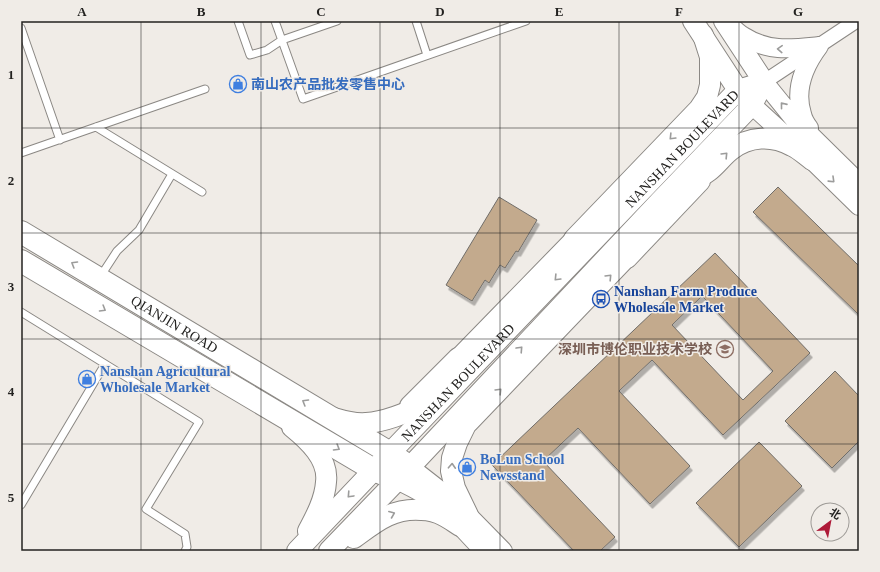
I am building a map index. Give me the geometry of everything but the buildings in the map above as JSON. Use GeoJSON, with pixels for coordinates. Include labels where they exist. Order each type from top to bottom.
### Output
{"type":"FeatureCollection","features":[{"type":"Feature","properties":{"kind":"main road"},"geometry":{"type":"LineString","coordinates":[[724,21],[764,82]]}},
{"type":"Feature","properties":{"kind":"main road"},"geometry":{"type":"LineString","coordinates":[[698,28],[738,90],[752,105]]}},
{"type":"Feature","properties":{"kind":"main road"},"geometry":{"type":"LineString","coordinates":[[574,239],[699,109],[707,97],[710,85],[710,56],[698,28]]}},
{"type":"Feature","properties":{"kind":"main road","name":"NANSHAN BOULEVARD"},"geometry":{"type":"LineString","coordinates":[[296,551],[738,90],[764,82]]}},
{"type":"Feature","properties":{"kind":"main road","name":"NANSHAN BOULEVARD"},"geometry":{"type":"LineString","coordinates":[[329,551],[752,105],[764,82]]}},
{"type":"Feature","properties":{"kind":"main road"},"geometry":{"type":"LineString","coordinates":[[699,109],[738,90]]}},
{"type":"Feature","properties":{"kind":"main road"},"geometry":{"type":"LineString","coordinates":[[627,258],[730,150],[741,143],[764,138],[779,140],[792,146],[816,152]]}},
{"type":"Feature","properties":{"kind":"main road"},"geometry":{"type":"LineString","coordinates":[[623,209],[644,166]]}},
{"type":"Feature","properties":{"kind":"main road"},"geometry":{"type":"LineString","coordinates":[[659,202],[710,171]]}},
{"type":"Feature","properties":{"kind":"main road","name":"QIANJIN ROAD"},"geometry":{"type":"LineString","coordinates":[[21,232],[390,453],[404,473]]}},
{"type":"Feature","properties":{"kind":"main road","name":"QIANJIN ROAD"},"geometry":{"type":"LineString","coordinates":[[21,261],[374,470],[404,473]]}},
{"type":"Feature","properties":{"kind":"main road"},"geometry":{"type":"LineString","coordinates":[[401,414],[411,406],[458,358]]}},
{"type":"Feature","properties":{"kind":"main road"},"geometry":{"type":"LineString","coordinates":[[337,551],[375,523],[398,511],[411,509],[427,510],[464,521],[451,471],[452,458],[457,443],[484,388]]}},
{"type":"Feature","properties":{"kind":"main road"},"geometry":{"type":"LineString","coordinates":[[331,418],[348,422],[378,422],[445,396]]}},
{"type":"Feature","properties":{"kind":"main road"},"geometry":{"type":"LineString","coordinates":[[267,407],[304,437],[318,454],[325,468],[327,481],[324,493],[309,530],[296,551]]}},
{"type":"Feature","properties":{"kind":"street"},"geometry":{"type":"LineString","coordinates":[[724,21],[742,36],[755,43],[770,48],[792,49],[819,46]]}},
{"type":"Feature","properties":{"kind":"street"},"geometry":{"type":"LineString","coordinates":[[856,21],[764,82],[794,119],[816,152],[859,206]]}},
{"type":"Feature","properties":{"kind":"street"},"geometry":{"type":"LineString","coordinates":[[816,152],[809,128],[802,115],[799,100],[800,84],[805,70],[810,58],[819,46]]}},
{"type":"Feature","properties":{"kind":"street"},"geometry":{"type":"LineString","coordinates":[[752,105],[859,183]]}},
{"type":"Feature","properties":{"kind":"street"},"geometry":{"type":"LineString","coordinates":[[436,439],[466,425],[627,258],[659,202]]}},
{"type":"Feature","properties":{"kind":"street"},"geometry":{"type":"LineString","coordinates":[[445,396],[458,358],[574,239],[623,209]]}},
{"type":"Feature","properties":{"kind":"street"},"geometry":{"type":"LineString","coordinates":[[404,473],[442,492],[484,551]]}},
{"type":"Feature","properties":{"kind":"street"},"geometry":{"type":"LineString","coordinates":[[464,521],[503,551]]}},
{"type":"Feature","properties":{"kind":"lane"},"geometry":{"type":"LineString","coordinates":[[238,21],[250,55],[268,50],[282,40],[337,21]]}},
{"type":"Feature","properties":{"kind":"lane"},"geometry":{"type":"LineString","coordinates":[[275,21],[303,99],[526,21]]}},
{"type":"Feature","properties":{"kind":"lane"},"geometry":{"type":"LineString","coordinates":[[416,21],[428,55]]}},
{"type":"Feature","properties":{"kind":"lane"},"geometry":{"type":"LineString","coordinates":[[21,28],[60,140]]}},
{"type":"Feature","properties":{"kind":"lane"},"geometry":{"type":"LineString","coordinates":[[21,153],[205,89]]}},
{"type":"Feature","properties":{"kind":"lane"},"geometry":{"type":"LineString","coordinates":[[96,127],[202,192]]}},
{"type":"Feature","properties":{"kind":"lane"},"geometry":{"type":"LineString","coordinates":[[99,279],[117,251],[139,230],[172,174]]}},
{"type":"Feature","properties":{"kind":"lane"},"geometry":{"type":"LineString","coordinates":[[21,312],[200,422],[146,509],[186,534],[188,547],[185,551]]}},
{"type":"Feature","properties":{"kind":"lane"},"geometry":{"type":"LineString","coordinates":[[21,505],[105,364]]}},
{"type":"Feature","properties":{"kind":"place","name":"南山农产品批发零售中心"},"geometry":{"type":"Point","coordinates":[238,84]}},
{"type":"Feature","properties":{"kind":"place","name":"Nanshan Farm Produce Wholesale Market"},"geometry":{"type":"Point","coordinates":[601,299]}},
{"type":"Feature","properties":{"kind":"place","name":"深圳市博伦职业技术学校"},"geometry":{"type":"Point","coordinates":[725,349]}},
{"type":"Feature","properties":{"kind":"place","name":"Nanshan Agricultural Wholesale Market"},"geometry":{"type":"Point","coordinates":[87,379]}},
{"type":"Feature","properties":{"kind":"place","name":"BoLun School Newsstand"},"geometry":{"type":"Point","coordinates":[467,467]}}]}
